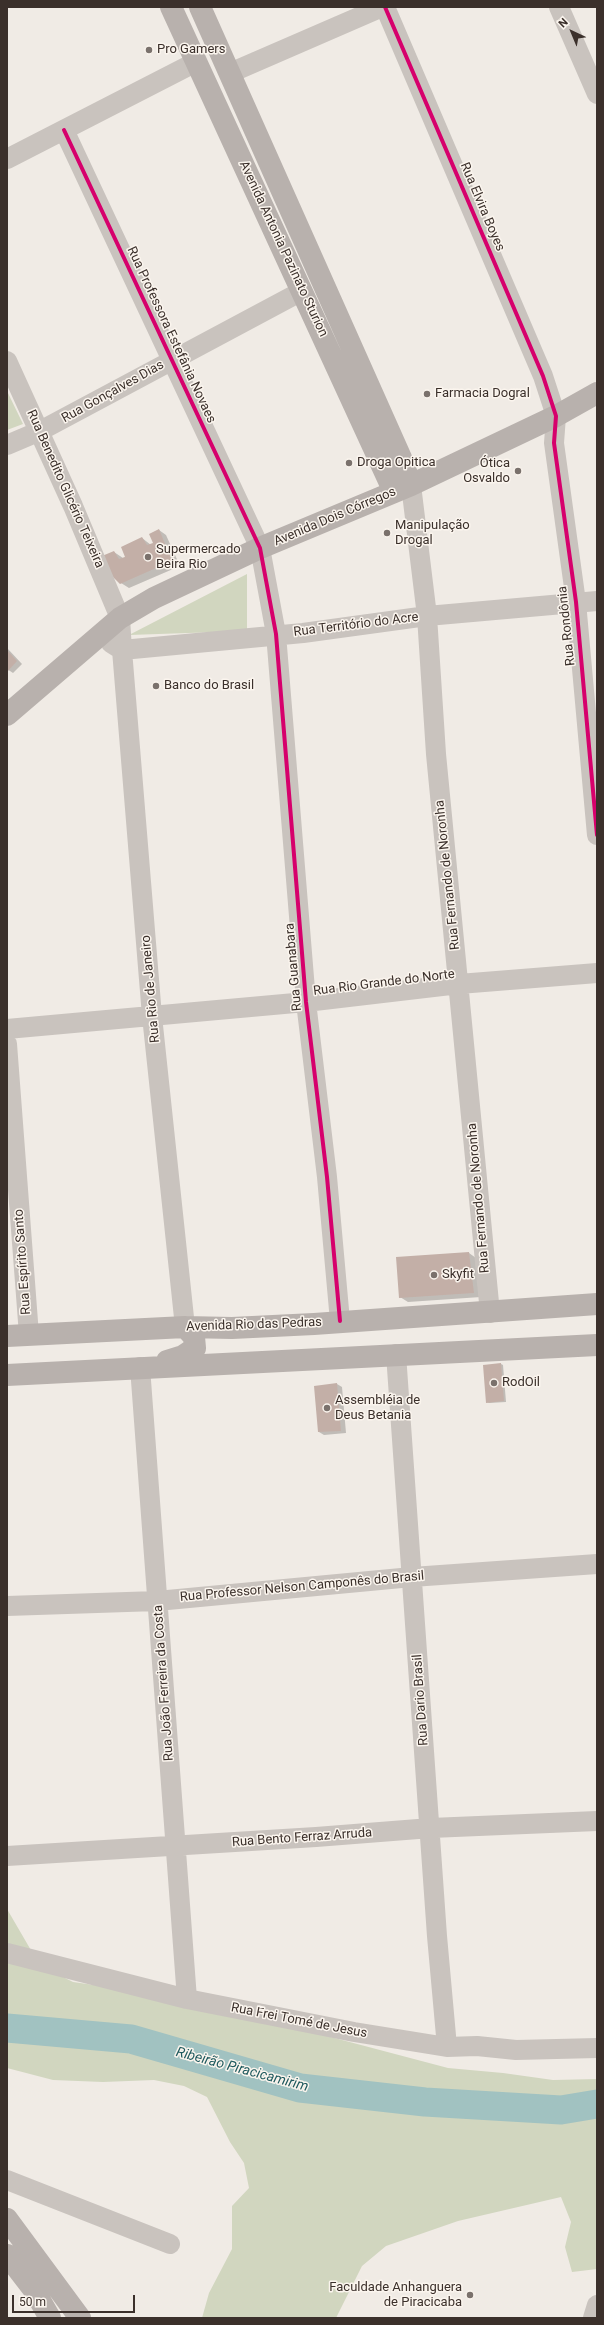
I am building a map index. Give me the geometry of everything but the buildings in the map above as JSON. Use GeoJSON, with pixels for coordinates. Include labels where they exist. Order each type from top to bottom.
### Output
{"type":"FeatureCollection","features":[{"type":"Feature","properties":{"kind":"main road","name":"Avenida Antonia Pazinato Sturion"},"geometry":{"type":"LineString","coordinates":[[171,7],[302,291],[402,489]]}},
{"type":"Feature","properties":{"kind":"main road","name":"Avenida Antonia Pazinato Sturion"},"geometry":{"type":"LineString","coordinates":[[200,7],[403,461],[402,489]]}},
{"type":"Feature","properties":{"kind":"main road"},"geometry":{"type":"LineString","coordinates":[[210,28],[196,62],[230,73]]}},
{"type":"Feature","properties":{"kind":"main road","name":"Avenida Dois Córregos"},"geometry":{"type":"LineString","coordinates":[[7,715],[120,618],[154,598],[260,548],[402,489],[556,416],[597,393]]}},
{"type":"Feature","properties":{"kind":"main road","name":"Avenida Rio das Pedras"},"geometry":{"type":"LineString","coordinates":[[7,1336],[185,1327],[232,1328],[490,1313],[597,1304]]}},
{"type":"Feature","properties":{"kind":"main road"},"geometry":{"type":"LineString","coordinates":[[140,1367],[183,1356],[195,1348],[194,1337],[185,1327]]}},
{"type":"Feature","properties":{"kind":"main road"},"geometry":{"type":"LineString","coordinates":[[7,1375],[140,1367],[597,1345]]}},
{"type":"Feature","properties":{"kind":"main road"},"geometry":{"type":"LineString","coordinates":[[7,2219],[80,2318]]}},
{"type":"Feature","properties":{"kind":"main road"},"geometry":{"type":"LineString","coordinates":[[7,2255],[34,2290],[50,2318]]}},
{"type":"Feature","properties":{"kind":"street"},"geometry":{"type":"LineString","coordinates":[[230,73],[382,7]]}},
{"type":"Feature","properties":{"kind":"street","name":"Rua Elvira Boyes"},"geometry":{"type":"LineString","coordinates":[[385,7],[543,376],[556,416]]}},
{"type":"Feature","properties":{"kind":"street"},"geometry":{"type":"LineString","coordinates":[[559,7],[597,94]]}},
{"type":"Feature","properties":{"kind":"street"},"geometry":{"type":"LineString","coordinates":[[7,159],[196,62]]}},
{"type":"Feature","properties":{"kind":"street","name":"Rua Professora Estefânia Novaes"},"geometry":{"type":"LineString","coordinates":[[64,130],[260,548],[276,634]]}},
{"type":"Feature","properties":{"kind":"street","name":"Rua Gonçalves Dias"},"geometry":{"type":"LineString","coordinates":[[7,445],[40,431],[172,359],[302,291]]}},
{"type":"Feature","properties":{"kind":"street","name":"Rua Benedito Glicério Teixeira"},"geometry":{"type":"LineString","coordinates":[[7,361],[40,431],[120,618]]}},
{"type":"Feature","properties":{"kind":"street","name":"Rua Rondônia"},"geometry":{"type":"LineString","coordinates":[[556,416],[554,443],[576,602],[597,835]]}},
{"type":"Feature","properties":{"kind":"street","name":"Rua Fernando de Noronha"},"geometry":{"type":"LineString","coordinates":[[402,489],[427,616],[436,754],[490,1313]]}},
{"type":"Feature","properties":{"kind":"street","name":"Rua Território do Acre"},"geometry":{"type":"LineString","coordinates":[[122,650],[276,634],[303,633],[427,616],[597,600]]}},
{"type":"Feature","properties":{"kind":"street"},"geometry":{"type":"LineString","coordinates":[[120,618],[122,650]]}},
{"type":"Feature","properties":{"kind":"street","name":"Rua Guanabara"},"geometry":{"type":"LineString","coordinates":[[276,634],[306,1002],[327,1178],[340,1321]]}},
{"type":"Feature","properties":{"kind":"street"},"geometry":{"type":"LineString","coordinates":[[100,636],[122,650]]}},
{"type":"Feature","properties":{"kind":"street","name":"Rua Rio de Janeiro"},"geometry":{"type":"LineString","coordinates":[[122,650],[152,1016],[185,1327]]}},
{"type":"Feature","properties":{"kind":"street","name":"Rua Rio Grande do Norte"},"geometry":{"type":"LineString","coordinates":[[7,1029],[306,1002],[459,984],[597,973]]}},
{"type":"Feature","properties":{"kind":"street","name":"Rua Espírito Santo"},"geometry":{"type":"LineString","coordinates":[[7,1044],[29,1335]]}},
{"type":"Feature","properties":{"kind":"street","name":"Rua Dario Brasil"},"geometry":{"type":"LineString","coordinates":[[396,1354],[431,1828],[437,1936],[447,2047]]}},
{"type":"Feature","properties":{"kind":"street","name":"Rua João Ferreira da Costa"},"geometry":{"type":"LineString","coordinates":[[140,1367],[187,1999]]}},
{"type":"Feature","properties":{"kind":"street","name":"Rua Professor Nelson Camponês do Brasil"},"geometry":{"type":"LineString","coordinates":[[7,1606],[157,1601],[412,1577],[597,1564]]}},
{"type":"Feature","properties":{"kind":"street","name":"Rua Bento Ferraz Arruda"},"geometry":{"type":"LineString","coordinates":[[7,1856],[316,1838],[431,1828],[597,1821]]}},
{"type":"Feature","properties":{"kind":"street","name":"Rua Frei Tomé de Jesus"},"geometry":{"type":"LineString","coordinates":[[7,1953],[187,1999],[354,2032],[447,2047],[477,2046],[516,2050],[597,2048]]}},
{"type":"Feature","properties":{"kind":"street"},"geometry":{"type":"LineString","coordinates":[[7,2180],[170,2244]]}},
{"type":"Feature","properties":{"kind":"street"},"geometry":{"type":"LineString","coordinates":[[593,2318],[597,2305]]}},
{"type":"Feature","properties":{"kind":"green space"},"geometry":{"type":"Polygon","coordinates":[[[7,391],[23,424],[7,430],[7,391]]]}},
{"type":"Feature","properties":{"kind":"green space"},"geometry":{"type":"Polygon","coordinates":[[[247,574],[247,631],[129,635],[247,574]]]}},
{"type":"Feature","properties":{"kind":"green space"},"geometry":{"type":"Polygon","coordinates":[[[7,1909],[32,1952],[49,1970],[73,1982],[122,1989],[255,2017],[448,2068],[503,2073],[553,2080],[597,2079],[597,2269],[572,2272],[565,2247],[571,2222],[561,2197],[458,2221],[386,2246],[362,2266],[336,2318],[202,2318],[209,2293],[232,2249],[232,2206],[249,2188],[244,2163],[230,2142],[207,2097],[184,2086],[154,2080],[103,2082],[53,2080],[7,2068],[7,1909]]]}},
{"type":"Feature","properties":{"kind":"waterway","name":"Ribeirão Piracicamirim"},"geometry":{"type":"LineString","coordinates":[[7,2028],[131,2039],[300,2088],[425,2102],[561,2110],[597,2104]]}},
{"type":"Feature","properties":{"kind":"cycle path"},"geometry":{"type":"LineString","coordinates":[[385,7],[543,376],[556,416],[554,443],[576,602],[597,835]]}},
{"type":"Feature","properties":{"kind":"cycle path"},"geometry":{"type":"LineString","coordinates":[[64,130],[260,548],[276,634],[306,1002],[327,1177],[340,1321]]}},
{"type":"Feature","properties":{"kind":"place","name":"Pro Gamers"},"geometry":{"type":"Point","coordinates":[149,50]}},
{"type":"Feature","properties":{"kind":"place","name":"Farmacia Dogral"},"geometry":{"type":"Point","coordinates":[427,394]}},
{"type":"Feature","properties":{"kind":"place","name":"Droga Opitica"},"geometry":{"type":"Point","coordinates":[349,463]}},
{"type":"Feature","properties":{"kind":"place","name":"Ótica Osvaldo"},"geometry":{"type":"Point","coordinates":[518,471]}},
{"type":"Feature","properties":{"kind":"place","name":"Manipulação Drogal"},"geometry":{"type":"Point","coordinates":[387,533]}},
{"type":"Feature","properties":{"kind":"place","name":"Supermercado Beira Rio"},"geometry":{"type":"Point","coordinates":[148,557]}},
{"type":"Feature","properties":{"kind":"place","name":"Banco do Brasil"},"geometry":{"type":"Point","coordinates":[156,686]}},
{"type":"Feature","properties":{"kind":"place","name":"Skyfit"},"geometry":{"type":"Point","coordinates":[434,1275]}},
{"type":"Feature","properties":{"kind":"place","name":"RodOil"},"geometry":{"type":"Point","coordinates":[494,1383]}},
{"type":"Feature","properties":{"kind":"place","name":"Assembléia de Deus Betania"},"geometry":{"type":"Point","coordinates":[327,1408]}},
{"type":"Feature","properties":{"kind":"place","name":"Faculdade Anhanguera de Piracicaba"},"geometry":{"type":"Point","coordinates":[470,2295]}}]}
